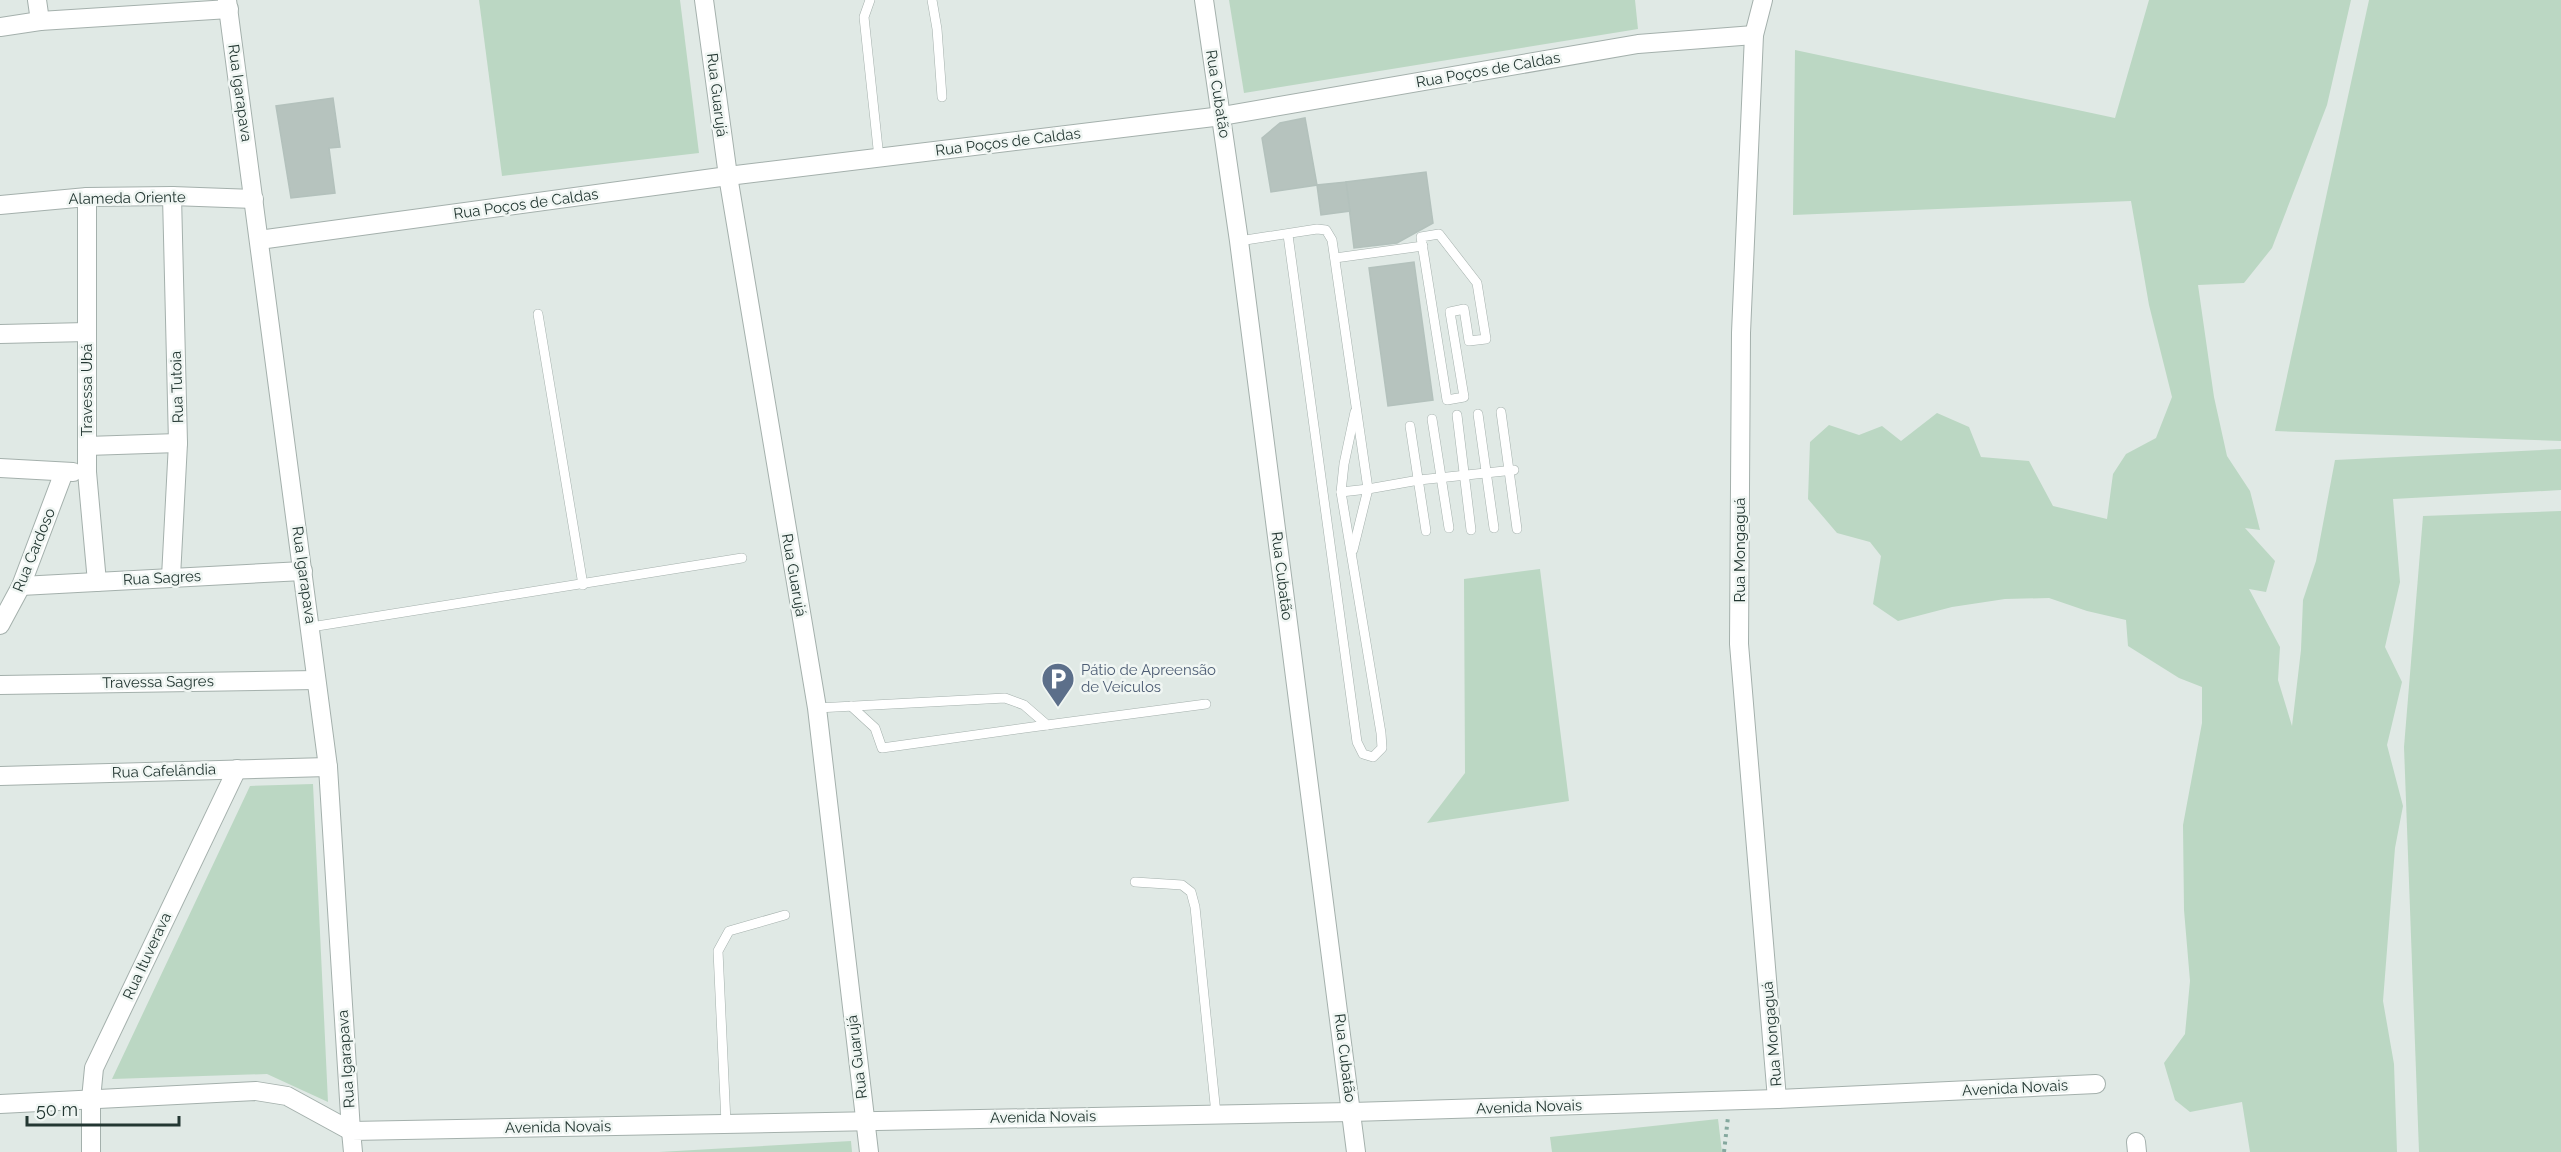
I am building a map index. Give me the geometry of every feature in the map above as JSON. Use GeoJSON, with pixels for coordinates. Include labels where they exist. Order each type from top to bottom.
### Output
{"type":"FeatureCollection","features":[{"type":"Feature","properties":{"kind":"street"},"geometry":{"type":"LineString","coordinates":[[37,0],[40,21]]}},
{"type":"Feature","properties":{"kind":"street","name":"Rua Guarujá"},"geometry":{"type":"LineString","coordinates":[[704,0],[728,177],[817,708],[869,1152]]}},
{"type":"Feature","properties":{"kind":"street","name":"Rua Cubatão"},"geometry":{"type":"LineString","coordinates":[[1204,0],[1239,241],[1356,1152]]}},
{"type":"Feature","properties":{"kind":"street","name":"Rua Mongaguá"},"geometry":{"type":"LineString","coordinates":[[1763,0],[1754,35],[1741,333],[1739,644],[1777,1099]]}},
{"type":"Feature","properties":{"kind":"street"},"geometry":{"type":"LineString","coordinates":[[0,27],[40,21],[228,5]]}},
{"type":"Feature","properties":{"kind":"street","name":"Rua Igarapava"},"geometry":{"type":"LineString","coordinates":[[228,5],[328,767],[353,1152]]}},
{"type":"Feature","properties":{"kind":"street","name":"Rua Poços de Caldas"},"geometry":{"type":"LineString","coordinates":[[259,240],[728,177],[1222,116],[1638,44],[1754,35]]}},
{"type":"Feature","properties":{"kind":"street","name":"Alameda Oriente"},"geometry":{"type":"LineString","coordinates":[[0,205],[87,197],[172,196],[254,199]]}},
{"type":"Feature","properties":{"kind":"street","name":"Rua Tutoia"},"geometry":{"type":"LineString","coordinates":[[171,577],[178,443],[172,196]]}},
{"type":"Feature","properties":{"kind":"street","name":"Travessa Ubá"},"geometry":{"type":"LineString","coordinates":[[87,197],[87,472],[97,582]]}},
{"type":"Feature","properties":{"kind":"street"},"geometry":{"type":"LineString","coordinates":[[0,334],[87,332]]}},
{"type":"Feature","properties":{"kind":"street"},"geometry":{"type":"LineString","coordinates":[[87,446],[178,443]]}},
{"type":"Feature","properties":{"kind":"street"},"geometry":{"type":"LineString","coordinates":[[0,468],[87,472]]}},
{"type":"Feature","properties":{"kind":"street","name":"Rua Cardoso"},"geometry":{"type":"LineString","coordinates":[[0,625],[21,586],[64,472]]}},
{"type":"Feature","properties":{"kind":"street","name":"Rua Sagres"},"geometry":{"type":"LineString","coordinates":[[21,586],[303,571]]}},
{"type":"Feature","properties":{"kind":"street","name":"Travessa Sagres"},"geometry":{"type":"LineString","coordinates":[[0,685],[316,680]]}},
{"type":"Feature","properties":{"kind":"street","name":"Rua Cafelândia"},"geometry":{"type":"LineString","coordinates":[[0,776],[328,767]]}},
{"type":"Feature","properties":{"kind":"street","name":"Rua Ituverava"},"geometry":{"type":"LineString","coordinates":[[91,1152],[91,1099],[94,1068],[237,769]]}},
{"type":"Feature","properties":{"kind":"street","name":"Avenida Novais"},"geometry":{"type":"LineString","coordinates":[[351,1131],[1352,1112],[1730,1101],[2096,1084]]}},
{"type":"Feature","properties":{"kind":"street"},"geometry":{"type":"LineString","coordinates":[[0,1104],[256,1091],[287,1096],[351,1131]]}},
{"type":"Feature","properties":{"kind":"lane"},"geometry":{"type":"LineString","coordinates":[[870,0],[864,17],[879,158]]}},
{"type":"Feature","properties":{"kind":"lane"},"geometry":{"type":"LineString","coordinates":[[932,0],[937,29],[942,97]]}},
{"type":"Feature","properties":{"kind":"lane"},"geometry":{"type":"LineString","coordinates":[[1239,241],[1317,229],[1326,230],[1332,240],[1368,489],[1352,556]]}},
{"type":"Feature","properties":{"kind":"lane"},"geometry":{"type":"LineString","coordinates":[[1439,234],[1477,283],[1486,339],[1469,342],[1464,309],[1450,312],[1464,397],[1447,400],[1422,246],[1421,237],[1439,234]]}},
{"type":"Feature","properties":{"kind":"lane"},"geometry":{"type":"LineString","coordinates":[[1288,235],[1357,742],[1363,754],[1373,757],[1382,748],[1381,733],[1341,492],[1344,464],[1357,404]]}},
{"type":"Feature","properties":{"kind":"lane"},"geometry":{"type":"LineString","coordinates":[[1335,258],[1422,246]]}},
{"type":"Feature","properties":{"kind":"lane"},"geometry":{"type":"LineString","coordinates":[[538,314],[583,585]]}},
{"type":"Feature","properties":{"kind":"lane"},"geometry":{"type":"LineString","coordinates":[[1501,412],[1511,470],[1517,529]]}},
{"type":"Feature","properties":{"kind":"lane"},"geometry":{"type":"LineString","coordinates":[[1478,414],[1494,528]]}},
{"type":"Feature","properties":{"kind":"lane"},"geometry":{"type":"LineString","coordinates":[[1457,415],[1463,475],[1472,530]]}},
{"type":"Feature","properties":{"kind":"lane"},"geometry":{"type":"LineString","coordinates":[[1432,419],[1449,528]]}},
{"type":"Feature","properties":{"kind":"lane"},"geometry":{"type":"LineString","coordinates":[[1410,426],[1426,531]]}},
{"type":"Feature","properties":{"kind":"lane"},"geometry":{"type":"LineString","coordinates":[[1341,492],[1441,477],[1511,470]]}},
{"type":"Feature","properties":{"kind":"lane"},"geometry":{"type":"LineString","coordinates":[[311,627],[742,558]]}},
{"type":"Feature","properties":{"kind":"lane"},"geometry":{"type":"LineString","coordinates":[[817,708],[1005,698],[1024,705],[1047,725]]}},
{"type":"Feature","properties":{"kind":"lane"},"geometry":{"type":"LineString","coordinates":[[851,706],[875,728],[882,748],[1206,704]]}},
{"type":"Feature","properties":{"kind":"lane"},"geometry":{"type":"LineString","coordinates":[[1135,882],[1182,885],[1191,891],[1195,907],[1216,1114]]}},
{"type":"Feature","properties":{"kind":"lane"},"geometry":{"type":"LineString","coordinates":[[726,1123],[718,951],[729,931],[785,915]]}},
{"type":"Feature","properties":{"kind":"path"},"geometry":{"type":"LineString","coordinates":[[1724,1152],[1730,1101]]}},
{"type":"Feature","properties":{"kind":"green space"},"geometry":{"type":"Polygon","coordinates":[[[479,0],[680,0],[699,153],[502,176],[479,0]]]}},
{"type":"Feature","properties":{"kind":"green space"},"geometry":{"type":"Polygon","coordinates":[[[1229,0],[1635,0],[1638,29],[1244,93],[1229,0]]]}},
{"type":"Feature","properties":{"kind":"green space"},"geometry":{"type":"Polygon","coordinates":[[[2149,0],[2351,0],[2327,105],[2272,248],[2244,283],[2198,285],[2214,397],[2227,456],[2250,491],[2260,530],[2245,528],[2275,561],[2266,592],[2249,589],[2280,647],[2278,680],[2292,726],[2301,650],[2303,600],[2316,561],[2335,460],[2561,449],[2561,490],[2393,499],[2400,582],[2385,647],[2402,682],[2387,745],[2403,806],[2395,848],[2383,1001],[2394,1064],[2397,1152],[2250,1152],[2242,1102],[2190,1112],[2175,1100],[2164,1063],[2185,1034],[2190,981],[2184,910],[2183,825],[2202,723],[2202,687],[2179,678],[2128,646],[2126,620],[2087,611],[2049,598],[2005,599],[1952,607],[1898,621],[1873,604],[1881,556],[1870,542],[1837,533],[1808,499],[1810,442],[1829,425],[1859,435],[1882,426],[1901,441],[1937,413],[1969,427],[1981,457],[2029,461],[2053,506],[2107,519],[2113,474],[2126,454],[2156,438],[2172,397],[2149,305],[2131,201],[1793,215],[1795,50],[2115,118],[2149,0]]]}},
{"type":"Feature","properties":{"kind":"green space"},"geometry":{"type":"Polygon","coordinates":[[[2369,0],[2561,0],[2561,441],[2275,431],[2369,0]]]}},
{"type":"Feature","properties":{"kind":"green space"},"geometry":{"type":"Polygon","coordinates":[[[2561,511],[2561,1152],[2419,1152],[2404,747],[2423,516],[2561,511]]]}},
{"type":"Feature","properties":{"kind":"green space"},"geometry":{"type":"Polygon","coordinates":[[[1540,569],[1569,801],[1427,823],[1465,773],[1464,579],[1540,569]]]}},
{"type":"Feature","properties":{"kind":"green space"},"geometry":{"type":"Polygon","coordinates":[[[313,784],[328,1102],[267,1074],[112,1079],[250,786],[313,784]]]}},
{"type":"Feature","properties":{"kind":"green space"},"geometry":{"type":"Polygon","coordinates":[[[1718,1119],[1722,1152],[1552,1152],[1550,1137],[1718,1119]]]}},
{"type":"Feature","properties":{"kind":"green space"},"geometry":{"type":"Polygon","coordinates":[[[851,1141],[852,1152],[659,1152],[851,1141]]]}},
{"type":"Feature","properties":{"kind":"building"},"geometry":{"type":"Polygon","coordinates":[[[333,98],[340,147],[329,148],[335,193],[291,198],[276,106],[333,98]]]}},
{"type":"Feature","properties":{"kind":"building"},"geometry":{"type":"Polygon","coordinates":[[[1305,118],[1317,185],[1271,192],[1262,138],[1280,123],[1305,118]]]}},
{"type":"Feature","properties":{"kind":"building"},"geometry":{"type":"Polygon","coordinates":[[[1426,172],[1433,223],[1397,243],[1354,248],[1346,182],[1426,172]]]}},
{"type":"Feature","properties":{"kind":"building"},"geometry":{"type":"Polygon","coordinates":[[[1346,182],[1350,211],[1321,215],[1317,185],[1346,182]]]}},
{"type":"Feature","properties":{"kind":"building"},"geometry":{"type":"Polygon","coordinates":[[[1414,262],[1433,400],[1388,406],[1369,268],[1414,262]]]}},
{"type":"Feature","properties":{"kind":"place","name":"Pátio de Apreensão de Veículos"},"geometry":{"type":"Point","coordinates":[1058,708]}}]}
